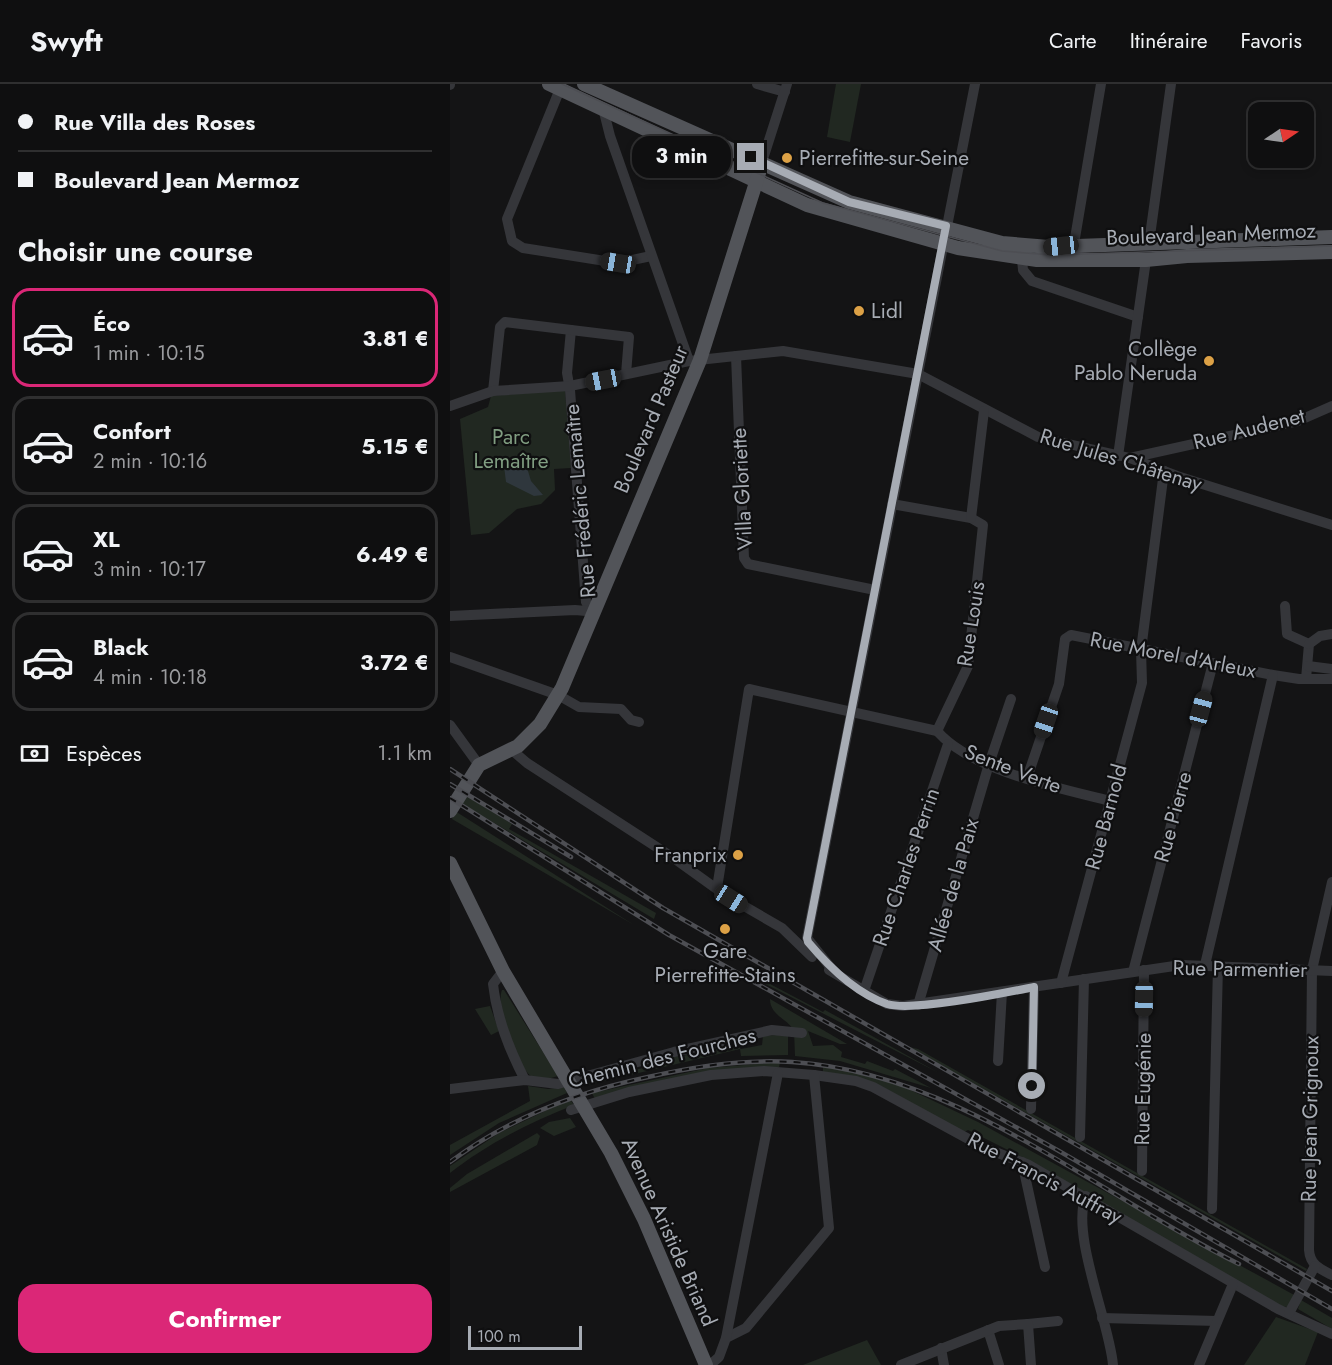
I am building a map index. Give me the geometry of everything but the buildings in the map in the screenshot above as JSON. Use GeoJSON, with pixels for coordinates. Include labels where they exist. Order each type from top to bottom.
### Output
{"type":"FeatureCollection","features":[{"type":"Feature","properties":{"kind":"main road","name":"Boulevard Jean Mermoz"},"geometry":{"type":"LineString","coordinates":[[586,85],[849,202],[946,226],[1002,243],[1049,247],[1074,244],[1332,237]]}},
{"type":"Feature","properties":{"kind":"main road","name":"Boulevard Jean Mermoz"},"geometry":{"type":"LineString","coordinates":[[554,86],[807,205],[943,244],[1022,259],[1146,260],[1187,256],[1332,252]]}},
{"type":"Feature","properties":{"kind":"main road","name":"Boulevard Pasteur"},"geometry":{"type":"LineString","coordinates":[[513,751],[540,724],[558,695],[593,615],[694,360],[762,162]]}},
{"type":"Feature","properties":{"kind":"main road"},"geometry":{"type":"LineString","coordinates":[[450,811],[479,765],[513,751]]}},
{"type":"Feature","properties":{"kind":"main road","name":"Avenue Aristide Briand"},"geometry":{"type":"LineString","coordinates":[[450,863],[503,971],[591,1116],[644,1219],[708,1365]]}},
{"type":"Feature","properties":{"kind":"street"},"geometry":{"type":"LineString","coordinates":[[757,84],[786,88]]}},
{"type":"Feature","properties":{"kind":"street","name":"Rue Parmentier"},"geometry":{"type":"LineString","coordinates":[[835,973],[808,942],[811,918],[975,84]]}},
{"type":"Feature","properties":{"kind":"street"},"geometry":{"type":"LineString","coordinates":[[1074,244],[1101,84]]}},
{"type":"Feature","properties":{"kind":"street"},"geometry":{"type":"LineString","coordinates":[[1149,243],[1171,84]]}},
{"type":"Feature","properties":{"kind":"street"},"geometry":{"type":"LineString","coordinates":[[554,86],[507,219],[512,241],[523,248],[618,263],[651,256]]}},
{"type":"Feature","properties":{"kind":"street","name":"Boulevard Pasteur"},"geometry":{"type":"LineString","coordinates":[[762,162],[786,88]]}},
{"type":"Feature","properties":{"kind":"street"},"geometry":{"type":"LineString","coordinates":[[603,108],[651,256],[694,360]]}},
{"type":"Feature","properties":{"kind":"street"},"geometry":{"type":"LineString","coordinates":[[1022,259],[1023,270],[1032,281],[1138,317]]}},
{"type":"Feature","properties":{"kind":"street"},"geometry":{"type":"LineString","coordinates":[[1118,456],[1146,260]]}},
{"type":"Feature","properties":{"kind":"street"},"geometry":{"type":"LineString","coordinates":[[493,391],[500,327],[505,322],[630,337],[626,374]]}},
{"type":"Feature","properties":{"kind":"street","name":"Rue Frédéric Lemaître"},"geometry":{"type":"LineString","coordinates":[[571,330],[567,373],[570,386],[586,602],[593,615]]}},
{"type":"Feature","properties":{"kind":"street","name":"Rue Jules Châtenay"},"geometry":{"type":"LineString","coordinates":[[450,406],[493,391],[570,386],[694,360],[783,351],[918,374],[984,411],[1038,437],[1130,458],[1332,525]]}},
{"type":"Feature","properties":{"kind":"street","name":"Villa Gloriette"},"geometry":{"type":"LineString","coordinates":[[736,356],[744,558],[748,564],[875,590]]}},
{"type":"Feature","properties":{"kind":"street","name":"Rue Audenet"},"geometry":{"type":"LineString","coordinates":[[1130,458],[1298,421],[1332,406]]}},
{"type":"Feature","properties":{"kind":"street"},"geometry":{"type":"LineString","coordinates":[[892,504],[971,518],[984,411]]}},
{"type":"Feature","properties":{"kind":"street","name":"Rue Barnold"},"geometry":{"type":"LineString","coordinates":[[1061,983],[1142,683],[1141,650],[1164,471]]}},
{"type":"Feature","properties":{"kind":"street","name":"Rue Louis"},"geometry":{"type":"LineString","coordinates":[[938,731],[968,666],[983,525],[971,518]]}},
{"type":"Feature","properties":{"kind":"street"},"geometry":{"type":"LineString","coordinates":[[1285,606],[1287,634],[1309,644]]}},
{"type":"Feature","properties":{"kind":"street"},"geometry":{"type":"LineString","coordinates":[[450,616],[574,610],[586,610],[593,615]]}},
{"type":"Feature","properties":{"kind":"street"},"geometry":{"type":"LineString","coordinates":[[1309,644],[1320,636],[1332,634]]}},
{"type":"Feature","properties":{"kind":"street","name":"Rue Morel d'Arleux"},"geometry":{"type":"LineString","coordinates":[[1027,778],[1059,684],[1065,639],[1071,635],[1273,675],[1205,965]]}},
{"type":"Feature","properties":{"kind":"street"},"geometry":{"type":"LineString","coordinates":[[1306,679],[1309,644]]}},
{"type":"Feature","properties":{"kind":"street"},"geometry":{"type":"LineString","coordinates":[[450,657],[558,695],[579,707],[621,709],[633,722],[639,722]]}},
{"type":"Feature","properties":{"kind":"street","name":"Rue Pierre"},"geometry":{"type":"LineString","coordinates":[[1138,971],[1213,663]]}},
{"type":"Feature","properties":{"kind":"street"},"geometry":{"type":"LineString","coordinates":[[1308,666],[1332,669]]}},
{"type":"Feature","properties":{"kind":"street"},"geometry":{"type":"LineString","coordinates":[[1273,675],[1332,679]]}},
{"type":"Feature","properties":{"kind":"street"},"geometry":{"type":"LineString","coordinates":[[717,888],[749,689],[938,731]]}},
{"type":"Feature","properties":{"kind":"street","name":"Allée de la Paix"},"geometry":{"type":"LineString","coordinates":[[918,1005],[989,764],[1011,699]]}},
{"type":"Feature","properties":{"kind":"street"},"geometry":{"type":"LineString","coordinates":[[450,725],[479,765]]}},
{"type":"Feature","properties":{"kind":"street","name":"Sente Verte"},"geometry":{"type":"LineString","coordinates":[[938,731],[948,744],[989,764],[1027,778],[1110,801]]}},
{"type":"Feature","properties":{"kind":"street","name":"Rue Charles Perrin"},"geometry":{"type":"LineString","coordinates":[[864,991],[948,744]]}},
{"type":"Feature","properties":{"kind":"street","name":"Rue Parmentier"},"geometry":{"type":"LineString","coordinates":[[513,751],[527,763],[782,928],[817,962],[887,1004],[918,1005],[1181,965],[1332,971]]}},
{"type":"Feature","properties":{"kind":"street","name":"Rue Jean Grignoux"},"geometry":{"type":"LineString","coordinates":[[1315,1266],[1309,1259],[1312,970],[1332,882]]}},
{"type":"Feature","properties":{"kind":"street"},"geometry":{"type":"LineString","coordinates":[[782,928],[798,928],[811,918]]}},
{"type":"Feature","properties":{"kind":"street"},"geometry":{"type":"LineString","coordinates":[[1212,1209],[1218,966]]}},
{"type":"Feature","properties":{"kind":"street"},"geometry":{"type":"LineString","coordinates":[[503,971],[493,984],[495,1003],[509,1049],[525,1080]]}},
{"type":"Feature","properties":{"kind":"street","name":"Rue Eugénie"},"geometry":{"type":"LineString","coordinates":[[1138,971],[1142,1171]]}},
{"type":"Feature","properties":{"kind":"street"},"geometry":{"type":"LineString","coordinates":[[1080,1137],[1084,979]]}},
{"type":"Feature","properties":{"kind":"street"},"geometry":{"type":"LineString","coordinates":[[1031,1109],[1034,987]]}},
{"type":"Feature","properties":{"kind":"street"},"geometry":{"type":"LineString","coordinates":[[998,1061],[1002,992]]}},
{"type":"Feature","properties":{"kind":"street","name":"Chemin des Fourches"},"geometry":{"type":"LineString","coordinates":[[450,1089],[525,1080],[558,1084],[674,1052],[772,1030],[795,1032]]}},
{"type":"Feature","properties":{"kind":"street","name":"Rue Francis Auffray"},"geometry":{"type":"LineString","coordinates":[[571,1110],[629,1092],[690,1079],[764,1071],[856,1081],[873,1087],[985,1148],[1022,1162],[1086,1196],[1233,1284],[1332,1334]]}},
{"type":"Feature","properties":{"kind":"street"},"geometry":{"type":"LineString","coordinates":[[708,1365],[719,1357],[726,1338],[778,1073]]}},
{"type":"Feature","properties":{"kind":"street"},"geometry":{"type":"LineString","coordinates":[[726,1338],[746,1328],[828,1228],[814,1075]]}},
{"type":"Feature","properties":{"kind":"street"},"geometry":{"type":"LineString","coordinates":[[1022,1162],[1045,1267]]}},
{"type":"Feature","properties":{"kind":"street"},"geometry":{"type":"LineString","coordinates":[[1086,1196],[1081,1211],[1092,1281],[1113,1365]]}},
{"type":"Feature","properties":{"kind":"street"},"geometry":{"type":"LineString","coordinates":[[1290,1313],[1315,1266],[1332,1275]]}},
{"type":"Feature","properties":{"kind":"street"},"geometry":{"type":"LineString","coordinates":[[1199,1365],[1233,1284]]}},
{"type":"Feature","properties":{"kind":"street"},"geometry":{"type":"LineString","coordinates":[[1102,1318],[1217,1321]]}},
{"type":"Feature","properties":{"kind":"street"},"geometry":{"type":"LineString","coordinates":[[901,1365],[999,1326],[1058,1321]]}},
{"type":"Feature","properties":{"kind":"street"},"geometry":{"type":"LineString","coordinates":[[1028,1324],[1031,1365]]}},
{"type":"Feature","properties":{"kind":"street"},"geometry":{"type":"LineString","coordinates":[[988,1330],[999,1365]]}},
{"type":"Feature","properties":{"kind":"street"},"geometry":{"type":"LineString","coordinates":[[941,1348],[944,1365]]}},
{"type":"Feature","properties":{"kind":"green space"},"geometry":{"type":"Polygon","coordinates":[[[836,84],[861,84],[850,142],[827,137],[836,84]]]}},
{"type":"Feature","properties":{"kind":"green space","name":"Parc Lemaître"},"geometry":{"type":"Polygon","coordinates":[[[565,390],[571,468],[554,469],[555,490],[541,504],[517,509],[489,533],[471,535],[460,419],[488,407],[491,396],[565,390]]]}},
{"type":"Feature","properties":{"kind":"green space"},"geometry":{"type":"Polygon","coordinates":[[[465,795],[512,824],[509,829],[656,913],[654,919],[461,803],[465,795]]]}},
{"type":"Feature","properties":{"kind":"green space"},"geometry":{"type":"Polygon","coordinates":[[[455,811],[634,925],[452,819],[455,811]]]}},
{"type":"Feature","properties":{"kind":"green space"},"geometry":{"type":"Polygon","coordinates":[[[749,973],[823,1012],[825,1010],[939,1073],[748,975],[749,973]]]}},
{"type":"Feature","properties":{"kind":"green space"},"geometry":{"type":"Polygon","coordinates":[[[502,990],[558,1076],[538,1079],[531,1076],[519,1061],[504,1022],[501,1009],[502,990]]]}},
{"type":"Feature","properties":{"kind":"green space"},"geometry":{"type":"Polygon","coordinates":[[[770,999],[847,1044],[840,1044],[808,1031],[813,1046],[833,1045],[842,1052],[841,1057],[865,1064],[867,1061],[893,1071],[895,1069],[931,1088],[840,1061],[795,1056],[794,1030],[775,1013],[770,999]]]}},
{"type":"Feature","properties":{"kind":"green space"},"geometry":{"type":"Polygon","coordinates":[[[490,1006],[499,1031],[491,1035],[475,1009],[490,1006]]]}},
{"type":"Feature","properties":{"kind":"green space"},"geometry":{"type":"Polygon","coordinates":[[[788,1034],[788,1055],[741,1056],[740,1049],[588,1085],[583,1077],[630,1066],[633,1070],[661,1065],[661,1059],[695,1054],[699,1050],[733,1042],[741,1049],[762,1045],[763,1036],[788,1034]]]}},
{"type":"Feature","properties":{"kind":"green space"},"geometry":{"type":"Polygon","coordinates":[[[909,1047],[918,1049],[1307,1269],[1306,1271],[909,1047]]]}},
{"type":"Feature","properties":{"kind":"green space"},"geometry":{"type":"Polygon","coordinates":[[[780,1062],[779,1067],[743,1068],[595,1099],[592,1093],[708,1068],[780,1062]]]}},
{"type":"Feature","properties":{"kind":"green space"},"geometry":{"type":"Polygon","coordinates":[[[823,1067],[865,1074],[902,1086],[978,1122],[1296,1296],[1287,1307],[1279,1306],[1036,1164],[968,1130],[964,1132],[881,1086],[823,1072],[823,1067]]]}},
{"type":"Feature","properties":{"kind":"green space"},"geometry":{"type":"Polygon","coordinates":[[[528,1086],[548,1089],[564,1087],[567,1093],[499,1123],[450,1155],[450,1145],[530,1101],[528,1086]]]}},
{"type":"Feature","properties":{"kind":"green space"},"geometry":{"type":"Polygon","coordinates":[[[570,1099],[574,1105],[509,1134],[450,1173],[450,1166],[499,1133],[570,1099]]]}},
{"type":"Feature","properties":{"kind":"green space"},"geometry":{"type":"Polygon","coordinates":[[[570,1118],[576,1127],[554,1136],[540,1128],[549,1122],[570,1118]]]}},
{"type":"Feature","properties":{"kind":"green space"},"geometry":{"type":"Polygon","coordinates":[[[537,1133],[540,1136],[537,1145],[450,1192],[450,1188],[467,1174],[537,1133]]]}},
{"type":"Feature","properties":{"kind":"green space"},"geometry":{"type":"Polygon","coordinates":[[[1301,1300],[1332,1318],[1332,1329],[1298,1309],[1301,1300]]]}},
{"type":"Feature","properties":{"kind":"green space"},"geometry":{"type":"Polygon","coordinates":[[[1276,1317],[1318,1332],[1305,1365],[1244,1365],[1276,1317]]]}},
{"type":"Feature","properties":{"kind":"green space"},"geometry":{"type":"Polygon","coordinates":[[[867,1340],[881,1365],[803,1365],[867,1340]]]}},
{"type":"Feature","properties":{"kind":"shaded area"},"geometry":{"type":"Polygon","coordinates":[[[513,458],[525,461],[531,481],[543,495],[534,496],[506,482],[504,466],[513,458]]]}},
{"type":"Feature","properties":{"kind":"tram line"},"geometry":{"type":"LineString","coordinates":[[562,84],[823,203],[1002,251],[1051,255],[1332,246]]}},
{"type":"Feature","properties":{"kind":"railway"},"geometry":{"type":"LineString","coordinates":[[450,769],[663,908],[1332,1291]]}},
{"type":"Feature","properties":{"kind":"railway"},"geometry":{"type":"LineString","coordinates":[[450,784],[571,857]]}},
{"type":"Feature","properties":{"kind":"railway"},"geometry":{"type":"LineString","coordinates":[[450,798],[669,935],[1059,1151],[1332,1309]]}},
{"type":"Feature","properties":{"kind":"railway"},"geometry":{"type":"LineString","coordinates":[[450,1162],[496,1132],[520,1120],[595,1090],[702,1067],[738,1063],[792,1062],[852,1071],[911,1088],[968,1112],[1024,1140],[1186,1236],[1239,1264]]}},
{"type":"Feature","properties":{"kind":"place","name":"Pierrefitte-sur-Seine"},"geometry":{"type":"Point","coordinates":[787,158]}},
{"type":"Feature","properties":{"kind":"place","name":"Lidl"},"geometry":{"type":"Point","coordinates":[859,311]}},
{"type":"Feature","properties":{"kind":"place","name":"Collège Pablo Neruda"},"geometry":{"type":"Point","coordinates":[1209,361]}},
{"type":"Feature","properties":{"kind":"place","name":"Franprix"},"geometry":{"type":"Point","coordinates":[738,855]}},
{"type":"Feature","properties":{"kind":"place","name":"Gare Pierrefitte-Stains"},"geometry":{"type":"Point","coordinates":[725,929]}},
{"type":"Feature","properties":{"kind":"route"},"geometry":{"type":"LineString","coordinates":[[751,157],[849,202],[946,226],[808,942],[835,973],[887,1004],[918,1005],[1034,987],[1032,1086]]}}]}
